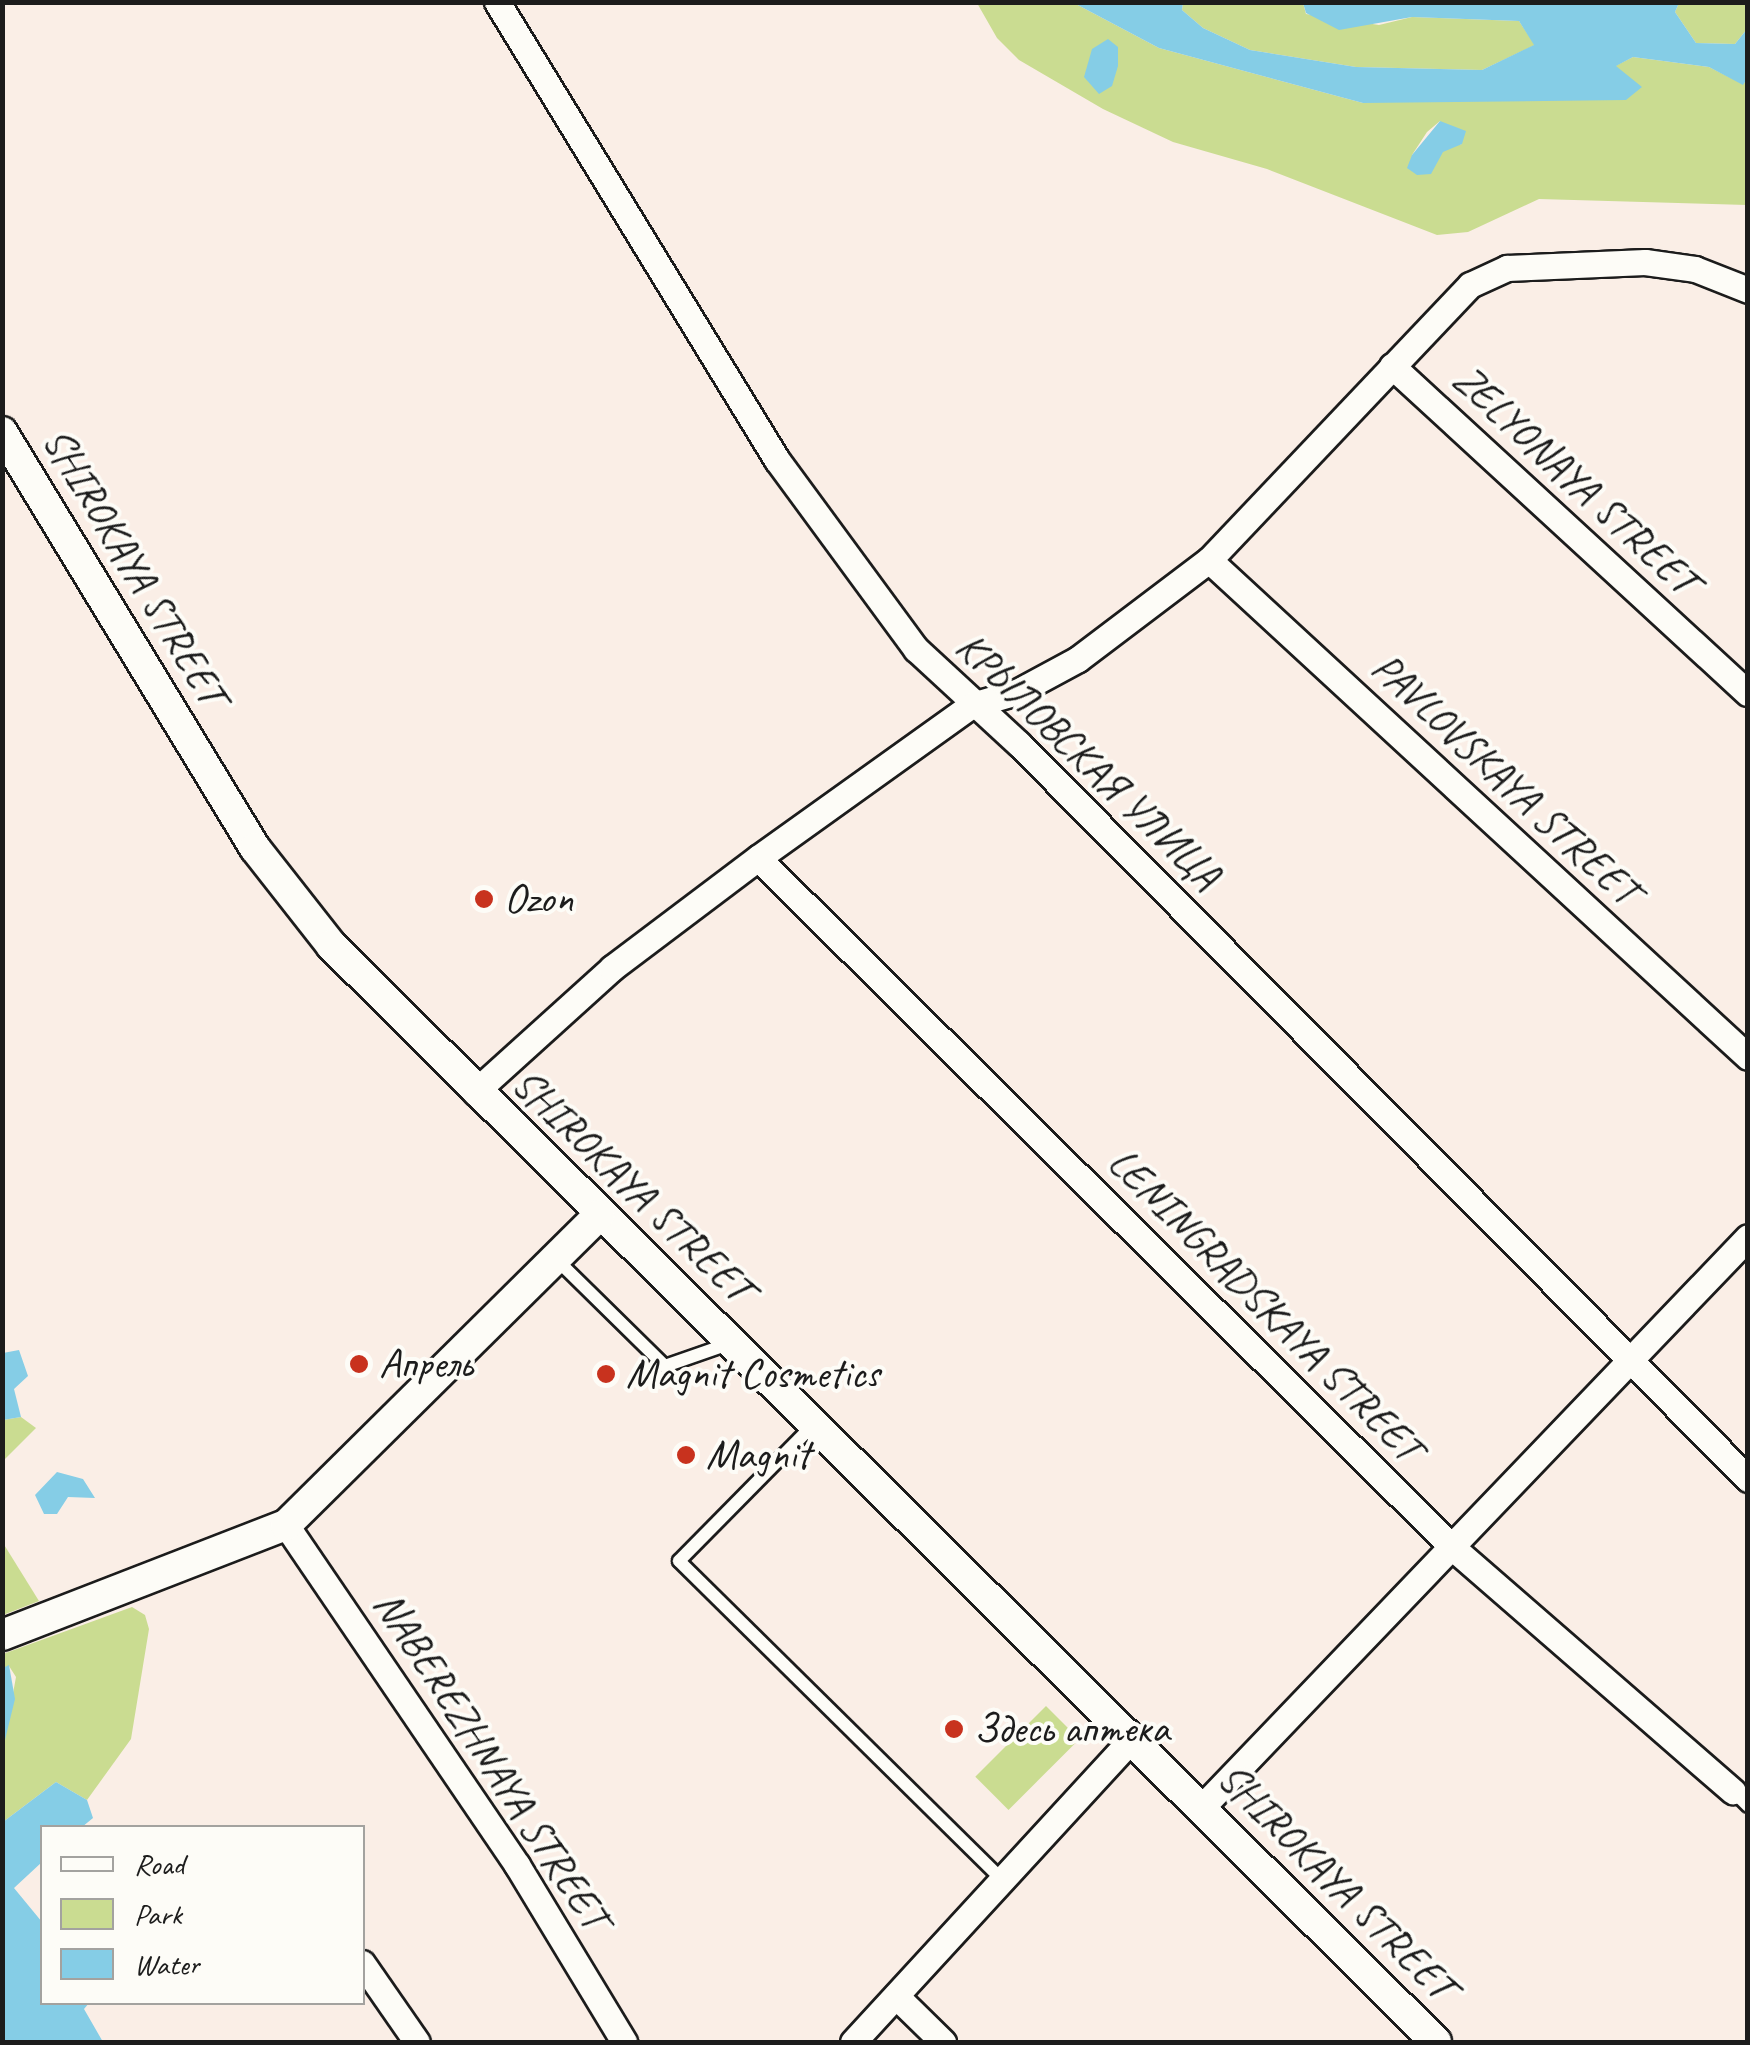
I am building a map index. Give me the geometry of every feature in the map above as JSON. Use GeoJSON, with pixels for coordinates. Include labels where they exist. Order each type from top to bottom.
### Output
{"type":"FeatureCollection","features":[{"type":"Feature","properties":{"kind":"street","name":"КРЫЛОВСКАЯ УЛИЦА"},"geometry":{"type":"LineString","coordinates":[[497,2],[777,460],[916,649],[1032,757],[1632,1356],[1748,1479]]}},
{"type":"Feature","properties":{"kind":"street"},"geometry":{"type":"LineString","coordinates":[[475,1092],[612,968],[758,858],[972,705],[1018,692],[1078,660],[1208,560],[1470,286],[1507,268],[1645,262],[1694,269],[1748,290]]}},
{"type":"Feature","properties":{"kind":"street","name":"ZELYONAYA STREET"},"geometry":{"type":"LineString","coordinates":[[1392,366],[1748,694]]}},
{"type":"Feature","properties":{"kind":"street","name":"SHIROKAYA STREET"},"geometry":{"type":"LineString","coordinates":[[2,432],[266,864],[330,945],[1436,2042]]}},
{"type":"Feature","properties":{"kind":"street","name":"PAVLOVSKAYA STREET"},"geometry":{"type":"LineString","coordinates":[[1208,560],[1748,1057]]}},
{"type":"Feature","properties":{"kind":"street","name":"LENINGRADSKAYA STREET"},"geometry":{"type":"LineString","coordinates":[[758,858],[1453,1548],[1740,1798]]}},
{"type":"Feature","properties":{"kind":"street"},"geometry":{"type":"LineString","coordinates":[[16,1630],[286,1525],[599,1215]]}},
{"type":"Feature","properties":{"kind":"street"},"geometry":{"type":"LineString","coordinates":[[1202,1808],[1748,1237]]}},
{"type":"Feature","properties":{"kind":"street","name":"NABEREZHNAYA STREET"},"geometry":{"type":"LineString","coordinates":[[286,1525],[517,1866],[624,2042]]}},
{"type":"Feature","properties":{"kind":"street"},"geometry":{"type":"LineString","coordinates":[[853,2042],[1132,1739]]}},
{"type":"Feature","properties":{"kind":"street"},"geometry":{"type":"LineString","coordinates":[[365,1967],[416,2042]]}},
{"type":"Feature","properties":{"kind":"street"},"geometry":{"type":"LineString","coordinates":[[896,1996],[943,2042]]}},
{"type":"Feature","properties":{"kind":"lane"},"geometry":{"type":"LineString","coordinates":[[556,1259],[665,1366],[731,1343]]}},
{"type":"Feature","properties":{"kind":"lane"},"geometry":{"type":"LineString","coordinates":[[814,1424],[679,1561],[1003,1880]]}},
{"type":"Feature","properties":{"kind":"green space"},"geometry":{"type":"Polygon","coordinates":[[[977,3],[1074,3],[1159,48],[1363,103],[1615,66],[1633,57],[1709,67],[1743,84],[1747,79],[1747,205],[1539,199],[1468,232],[1437,235],[1267,169],[1173,142],[1103,109],[1019,60],[997,38],[977,3]],[[1440,121],[1427,132],[1412,155],[1462,144],[1440,121]]]}},
{"type":"Feature","properties":{"kind":"green space"},"geometry":{"type":"Polygon","coordinates":[[[1183,3],[1303,3],[1306,14],[1379,25],[1412,17],[1519,21],[1535,45],[1482,70],[1356,67],[1250,50],[1203,28],[1182,10],[1183,3]]]}},
{"type":"Feature","properties":{"kind":"green space"},"geometry":{"type":"Polygon","coordinates":[[[1679,3],[1747,3],[1747,29],[1735,44],[1696,43],[1675,12],[1679,3]]]}},
{"type":"Feature","properties":{"kind":"green space"},"geometry":{"type":"Polygon","coordinates":[[[21,1417],[36,1428],[3,1461],[3,1420],[21,1417]]]}},
{"type":"Feature","properties":{"kind":"green space"},"geometry":{"type":"Polygon","coordinates":[[[3,1543],[39,1601],[2,1615],[3,1543]]]}},
{"type":"Feature","properties":{"kind":"green space"},"geometry":{"type":"Polygon","coordinates":[[[132,1607],[145,1615],[149,1629],[131,1739],[87,1800],[56,1782],[3,1822],[3,1748],[16,1677],[9,1666],[3,1668],[3,1654],[132,1607]]]}},
{"type":"Feature","properties":{"kind":"green space"},"geometry":{"type":"Polygon","coordinates":[[[1046,1706],[1079,1739],[1009,1810],[975,1777],[1046,1706]]]}},
{"type":"Feature","properties":{"kind":"water"},"geometry":{"type":"Polygon","coordinates":[[[1074,3],[1183,3],[1182,10],[1203,28],[1250,50],[1356,67],[1482,70],[1534,45],[1519,21],[1412,17],[1339,30],[1306,13],[1303,3],[1679,3],[1675,12],[1696,43],[1735,44],[1747,29],[1747,79],[1743,85],[1709,67],[1633,57],[1616,66],[1642,87],[1626,100],[1363,103],[1159,48],[1074,3]]]}},
{"type":"Feature","properties":{"kind":"water"},"geometry":{"type":"Polygon","coordinates":[[[1108,39],[1118,47],[1118,66],[1112,86],[1099,94],[1084,77],[1092,49],[1108,39]]]}},
{"type":"Feature","properties":{"kind":"water"},"geometry":{"type":"Polygon","coordinates":[[[1440,121],[1466,131],[1462,144],[1443,152],[1431,174],[1417,175],[1407,168],[1412,155],[1440,121]]]}},
{"type":"Feature","properties":{"kind":"water"},"geometry":{"type":"Polygon","coordinates":[[[19,1350],[28,1376],[14,1389],[21,1417],[3,1420],[3,1353],[19,1350]]]}},
{"type":"Feature","properties":{"kind":"water"},"geometry":{"type":"Polygon","coordinates":[[[57,1472],[83,1479],[95,1498],[68,1497],[57,1514],[44,1514],[35,1495],[57,1472]]]}},
{"type":"Feature","properties":{"kind":"water"},"geometry":{"type":"Polygon","coordinates":[[[9,1665],[15,1699],[3,1748],[3,1668],[9,1665]]]}},
{"type":"Feature","properties":{"kind":"water"},"geometry":{"type":"Polygon","coordinates":[[[56,1782],[87,1800],[93,1818],[84,1825],[40,1825],[40,1864],[14,1888],[40,1920],[40,2005],[87,2005],[84,2009],[103,2042],[3,2042],[3,1822],[56,1782]]]}},
{"type":"Feature","properties":{"kind":"place","name":"Ozon"},"geometry":{"type":"Point","coordinates":[484,899]}},
{"type":"Feature","properties":{"kind":"place","name":"Апрель"},"geometry":{"type":"Point","coordinates":[359,1364]}},
{"type":"Feature","properties":{"kind":"place","name":"Magnit Cosmetics"},"geometry":{"type":"Point","coordinates":[606,1374]}},
{"type":"Feature","properties":{"kind":"place","name":"Magnit"},"geometry":{"type":"Point","coordinates":[686,1455]}},
{"type":"Feature","properties":{"kind":"place","name":"Здесь аптека"},"geometry":{"type":"Point","coordinates":[954,1729]}}]}
